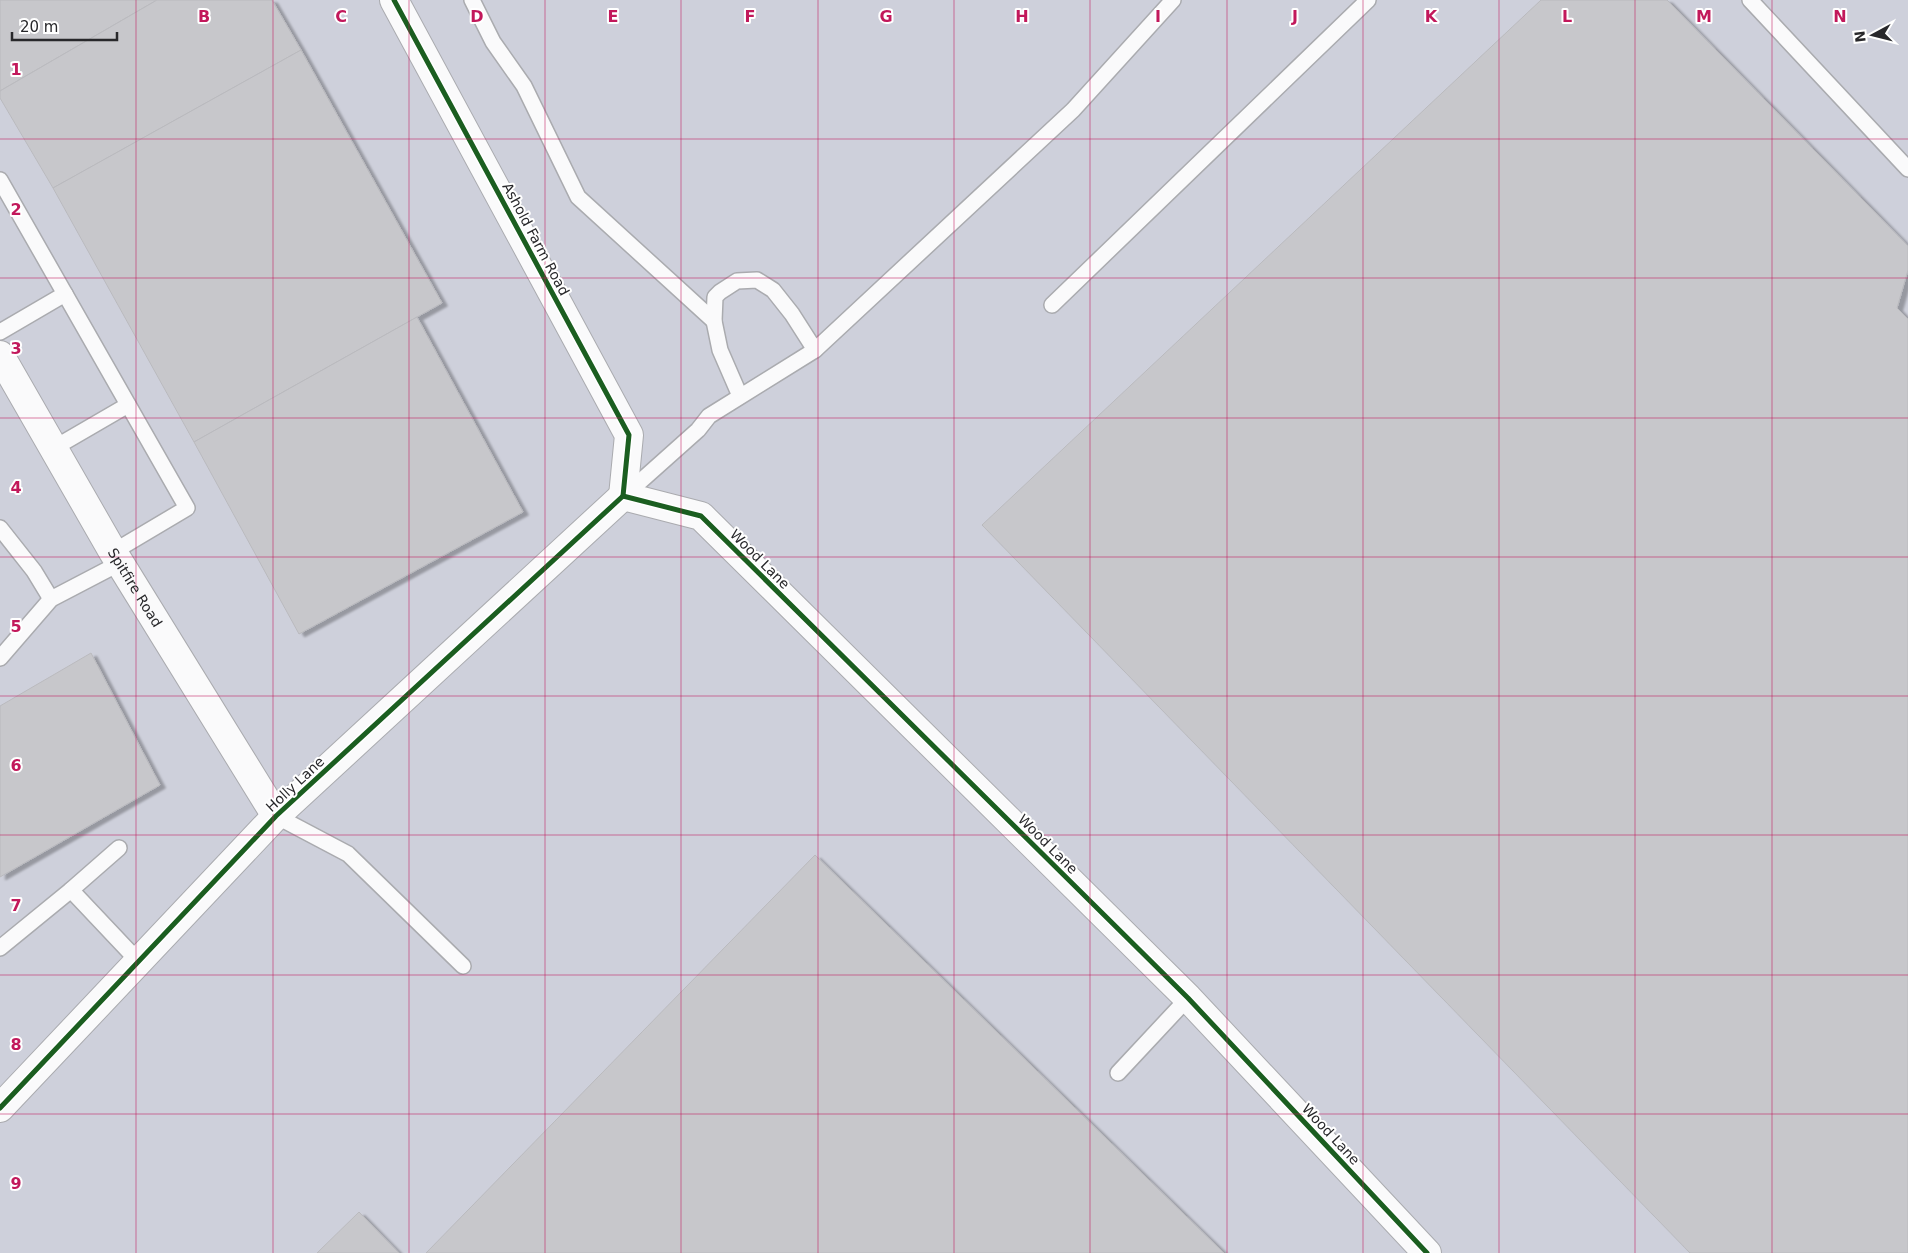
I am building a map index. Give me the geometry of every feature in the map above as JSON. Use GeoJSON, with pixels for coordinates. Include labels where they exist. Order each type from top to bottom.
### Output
{"type":"FeatureCollection","features":[{"type":"Feature","properties":{"kind":"street","name":"Ashold Farm Road"},"geometry":{"type":"LineString","coordinates":[[394,0],[629,435],[623,496]]}},
{"type":"Feature","properties":{"kind":"street","name":"Spitfire Road"},"geometry":{"type":"LineString","coordinates":[[0,355],[116,557],[276,816]]}},
{"type":"Feature","properties":{"kind":"street","name":"Holly Lane"},"geometry":{"type":"LineString","coordinates":[[0,1108],[276,816],[623,496]]}},
{"type":"Feature","properties":{"kind":"street","name":"Wood Lane"},"geometry":{"type":"LineString","coordinates":[[623,496],[702,516],[1188,998],[1427,1253]]}},
{"type":"Feature","properties":{"kind":"lane"},"geometry":{"type":"LineString","coordinates":[[472,0],[493,42],[524,86],[578,197],[714,321]]}},
{"type":"Feature","properties":{"kind":"lane"},"geometry":{"type":"LineString","coordinates":[[623,496],[698,430],[709,416],[814,350],[1073,110],[1174,0]]}},
{"type":"Feature","properties":{"kind":"lane"},"geometry":{"type":"LineString","coordinates":[[1052,305],[1368,0]]}},
{"type":"Feature","properties":{"kind":"lane"},"geometry":{"type":"LineString","coordinates":[[1750,0],[1908,169]]}},
{"type":"Feature","properties":{"kind":"lane"},"geometry":{"type":"LineString","coordinates":[[0,180],[187,508],[51,599],[0,658]]}},
{"type":"Feature","properties":{"kind":"lane"},"geometry":{"type":"LineString","coordinates":[[740,396],[720,350],[714,321],[715,297],[720,292],[738,281],[757,280],[774,290],[792,314],[814,350]]}},
{"type":"Feature","properties":{"kind":"lane"},"geometry":{"type":"LineString","coordinates":[[0,332],[65,294]]}},
{"type":"Feature","properties":{"kind":"lane"},"geometry":{"type":"LineString","coordinates":[[54,448],[128,405]]}},
{"type":"Feature","properties":{"kind":"lane"},"geometry":{"type":"LineString","coordinates":[[0,528],[34,571],[51,599]]}},
{"type":"Feature","properties":{"kind":"lane"},"geometry":{"type":"LineString","coordinates":[[276,816],[348,854],[463,966]]}},
{"type":"Feature","properties":{"kind":"lane"},"geometry":{"type":"LineString","coordinates":[[0,948],[71,890],[118,848]]}},
{"type":"Feature","properties":{"kind":"lane"},"geometry":{"type":"LineString","coordinates":[[71,890],[139,962]]}},
{"type":"Feature","properties":{"kind":"lane"},"geometry":{"type":"LineString","coordinates":[[1118,1073],[1188,998]]}},
{"type":"Feature","properties":{"kind":"shaded area"},"geometry":{"type":"Polygon","coordinates":[[[0,0],[1908,0],[1908,1253],[0,1253],[0,0]]]}},
{"type":"Feature","properties":{"kind":"building"},"geometry":{"type":"Polygon","coordinates":[[[0,0],[157,0],[0,91],[0,0]]]}},
{"type":"Feature","properties":{"kind":"building"},"geometry":{"type":"Polygon","coordinates":[[[157,0],[272,0],[301,50],[53,188],[0,98],[0,91],[157,0]]]}},
{"type":"Feature","properties":{"kind":"building"},"geometry":{"type":"Polygon","coordinates":[[[1541,0],[1667,0],[1908,246],[1908,270],[1897,308],[1908,319],[1908,1253],[1690,1253],[982,525],[1541,0]]]}},
{"type":"Feature","properties":{"kind":"building"},"geometry":{"type":"Polygon","coordinates":[[[301,50],[442,303],[194,442],[53,188],[301,50]]]}},
{"type":"Feature","properties":{"kind":"building"},"geometry":{"type":"Polygon","coordinates":[[[417,317],[523,512],[299,634],[194,442],[417,317]]]}},
{"type":"Feature","properties":{"kind":"building"},"geometry":{"type":"Polygon","coordinates":[[[91,653],[160,785],[0,877],[0,706],[91,653]]]}},
{"type":"Feature","properties":{"kind":"building"},"geometry":{"type":"Polygon","coordinates":[[[815,855],[1224,1253],[426,1253],[815,855]]]}},
{"type":"Feature","properties":{"kind":"building"},"geometry":{"type":"Polygon","coordinates":[[[359,1212],[399,1253],[317,1253],[359,1212]]]}},
{"type":"Feature","properties":{"kind":"cycle path"},"geometry":{"type":"LineString","coordinates":[[394,0],[629,435],[623,496]]}},
{"type":"Feature","properties":{"kind":"cycle path"},"geometry":{"type":"LineString","coordinates":[[623,496],[701,516],[1188,998],[1427,1253]]}},
{"type":"Feature","properties":{"kind":"cycle path"},"geometry":{"type":"LineString","coordinates":[[0,1108],[276,816],[623,496]]}}]}
